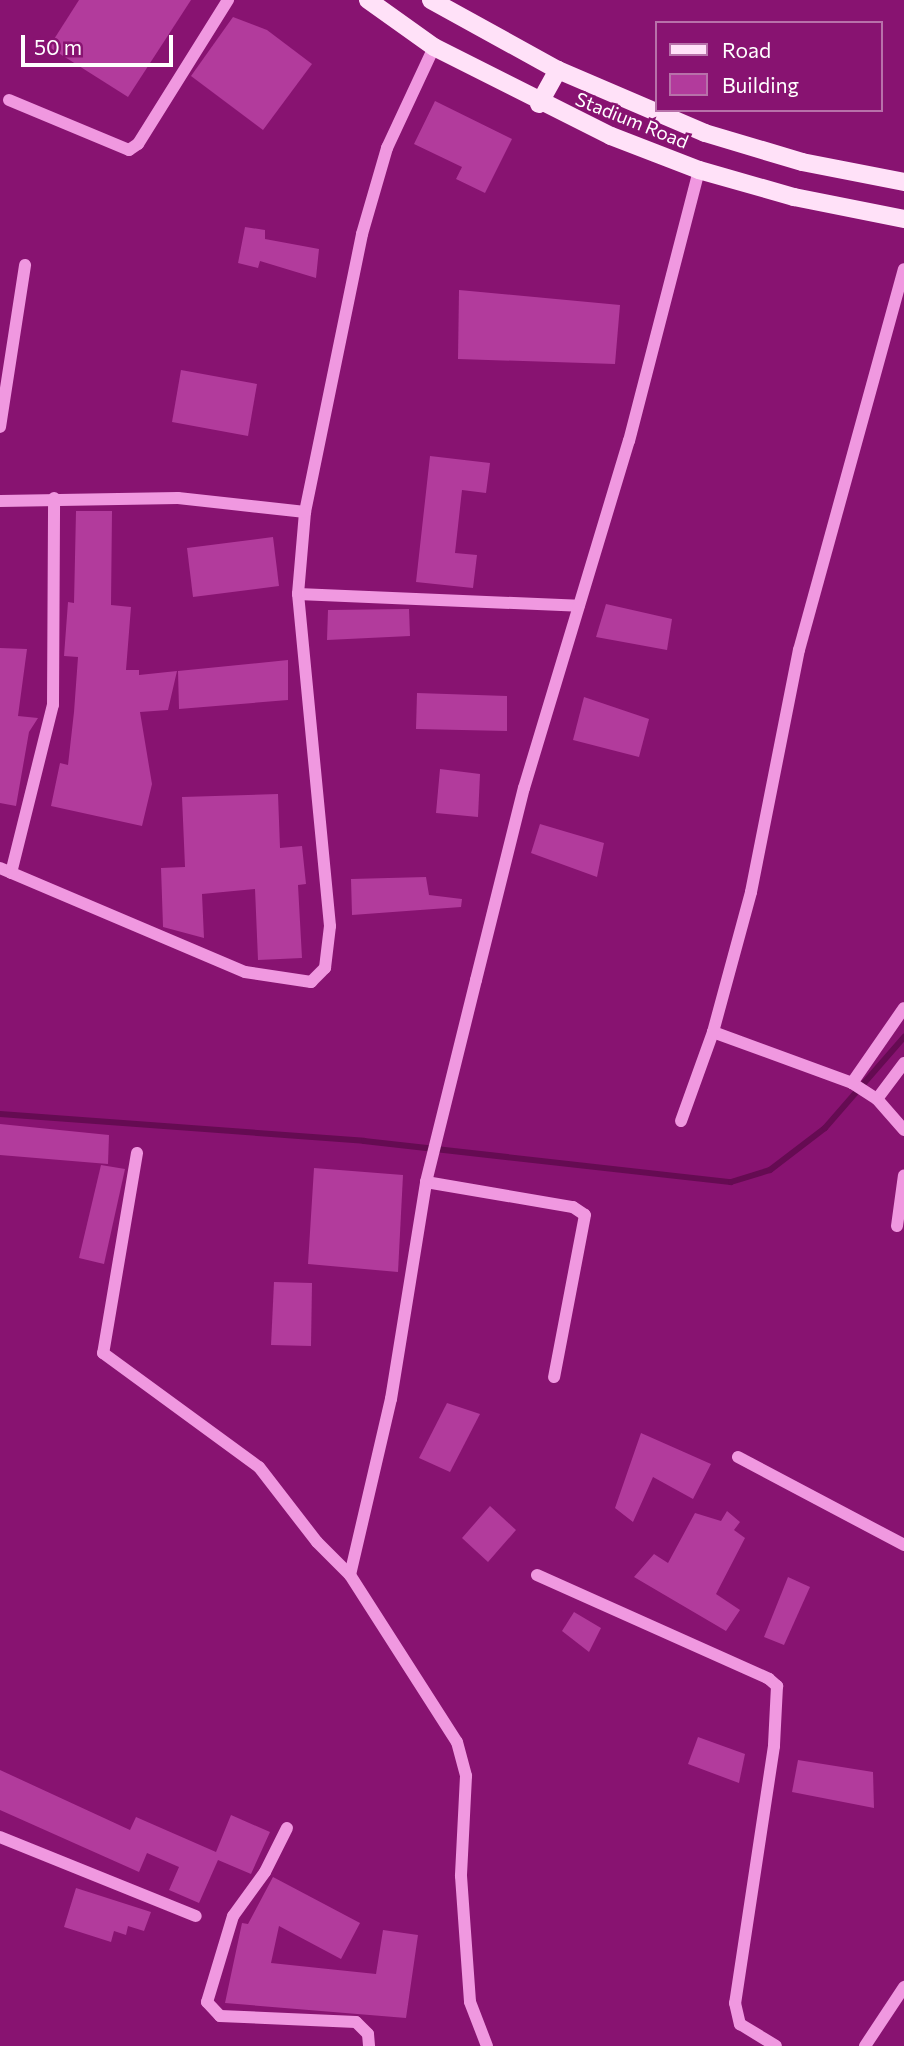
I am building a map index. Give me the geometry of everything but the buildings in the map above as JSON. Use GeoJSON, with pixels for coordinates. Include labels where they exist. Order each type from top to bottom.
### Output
{"type":"FeatureCollection","features":[{"type":"Feature","properties":{"kind":"main road","name":"Stadium Road"},"geometry":{"type":"LineString","coordinates":[[368,0],[434,47],[539,104],[699,170],[794,197],[904,219]]}},
{"type":"Feature","properties":{"kind":"main road","name":"Stadium Road"},"geometry":{"type":"LineString","coordinates":[[432,0],[558,70],[705,133],[802,162],[904,182]]}},
{"type":"Feature","properties":{"kind":"main road"},"geometry":{"type":"LineString","coordinates":[[539,104],[558,70]]}},
{"type":"Feature","properties":{"kind":"street"},"geometry":{"type":"LineString","coordinates":[[9,100],[129,150],[138,144],[228,0]]}},
{"type":"Feature","properties":{"kind":"street"},"geometry":{"type":"LineString","coordinates":[[54,498],[52,705],[5,871],[245,972],[317,980],[329,952],[330,926],[298,594],[305,512],[362,234],[387,148],[434,47]]}},
{"type":"Feature","properties":{"kind":"street"},"geometry":{"type":"LineString","coordinates":[[350,1575],[391,1399],[426,1182],[438,1132],[524,788],[628,441],[699,170]]}},
{"type":"Feature","properties":{"kind":"street"},"geometry":{"type":"LineString","coordinates":[[0,427],[25,265]]}},
{"type":"Feature","properties":{"kind":"street"},"geometry":{"type":"LineString","coordinates":[[681,1121],[713,1032],[754,879],[799,650],[897,323],[904,269]]}},
{"type":"Feature","properties":{"kind":"street"},"geometry":{"type":"LineString","coordinates":[[0,501],[178,498],[305,512]]}},
{"type":"Feature","properties":{"kind":"street"},"geometry":{"type":"LineString","coordinates":[[298,594],[579,606]]}},
{"type":"Feature","properties":{"kind":"street"},"geometry":{"type":"LineString","coordinates":[[852,1083],[904,1008]]}},
{"type":"Feature","properties":{"kind":"street"},"geometry":{"type":"LineString","coordinates":[[713,1032],[852,1083],[877,1099],[904,1130]]}},
{"type":"Feature","properties":{"kind":"street"},"geometry":{"type":"LineString","coordinates":[[877,1099],[904,1063]]}},
{"type":"Feature","properties":{"kind":"street"},"geometry":{"type":"LineString","coordinates":[[137,1153],[103,1353],[259,1467],[317,1542],[350,1575],[457,1742],[466,1776],[461,1875],[470,2002],[487,2046]]}},
{"type":"Feature","properties":{"kind":"street"},"geometry":{"type":"LineString","coordinates":[[897,1226],[904,1175]]}},
{"type":"Feature","properties":{"kind":"street"},"geometry":{"type":"LineString","coordinates":[[426,1182],[573,1207],[585,1215],[554,1377]]}},
{"type":"Feature","properties":{"kind":"street"},"geometry":{"type":"LineString","coordinates":[[738,1457],[904,1545]]}},
{"type":"Feature","properties":{"kind":"street"},"geometry":{"type":"LineString","coordinates":[[537,1575],[769,1679],[777,1686],[774,1746],[735,2003],[740,2024],[776,2046]]}},
{"type":"Feature","properties":{"kind":"street"},"geometry":{"type":"LineString","coordinates":[[286,1828],[265,1872],[233,1916],[206,2002],[220,2016],[356,2022],[368,2034],[369,2046]]}},
{"type":"Feature","properties":{"kind":"street"},"geometry":{"type":"LineString","coordinates":[[0,1837],[196,1916]]}},
{"type":"Feature","properties":{"kind":"street"},"geometry":{"type":"LineString","coordinates":[[865,2046],[904,1987]]}},
{"type":"Feature","properties":{"kind":"waterway"},"geometry":{"type":"LineString","coordinates":[[0,1114],[364,1141],[731,1182],[770,1170],[825,1128],[904,1037]]}}]}
